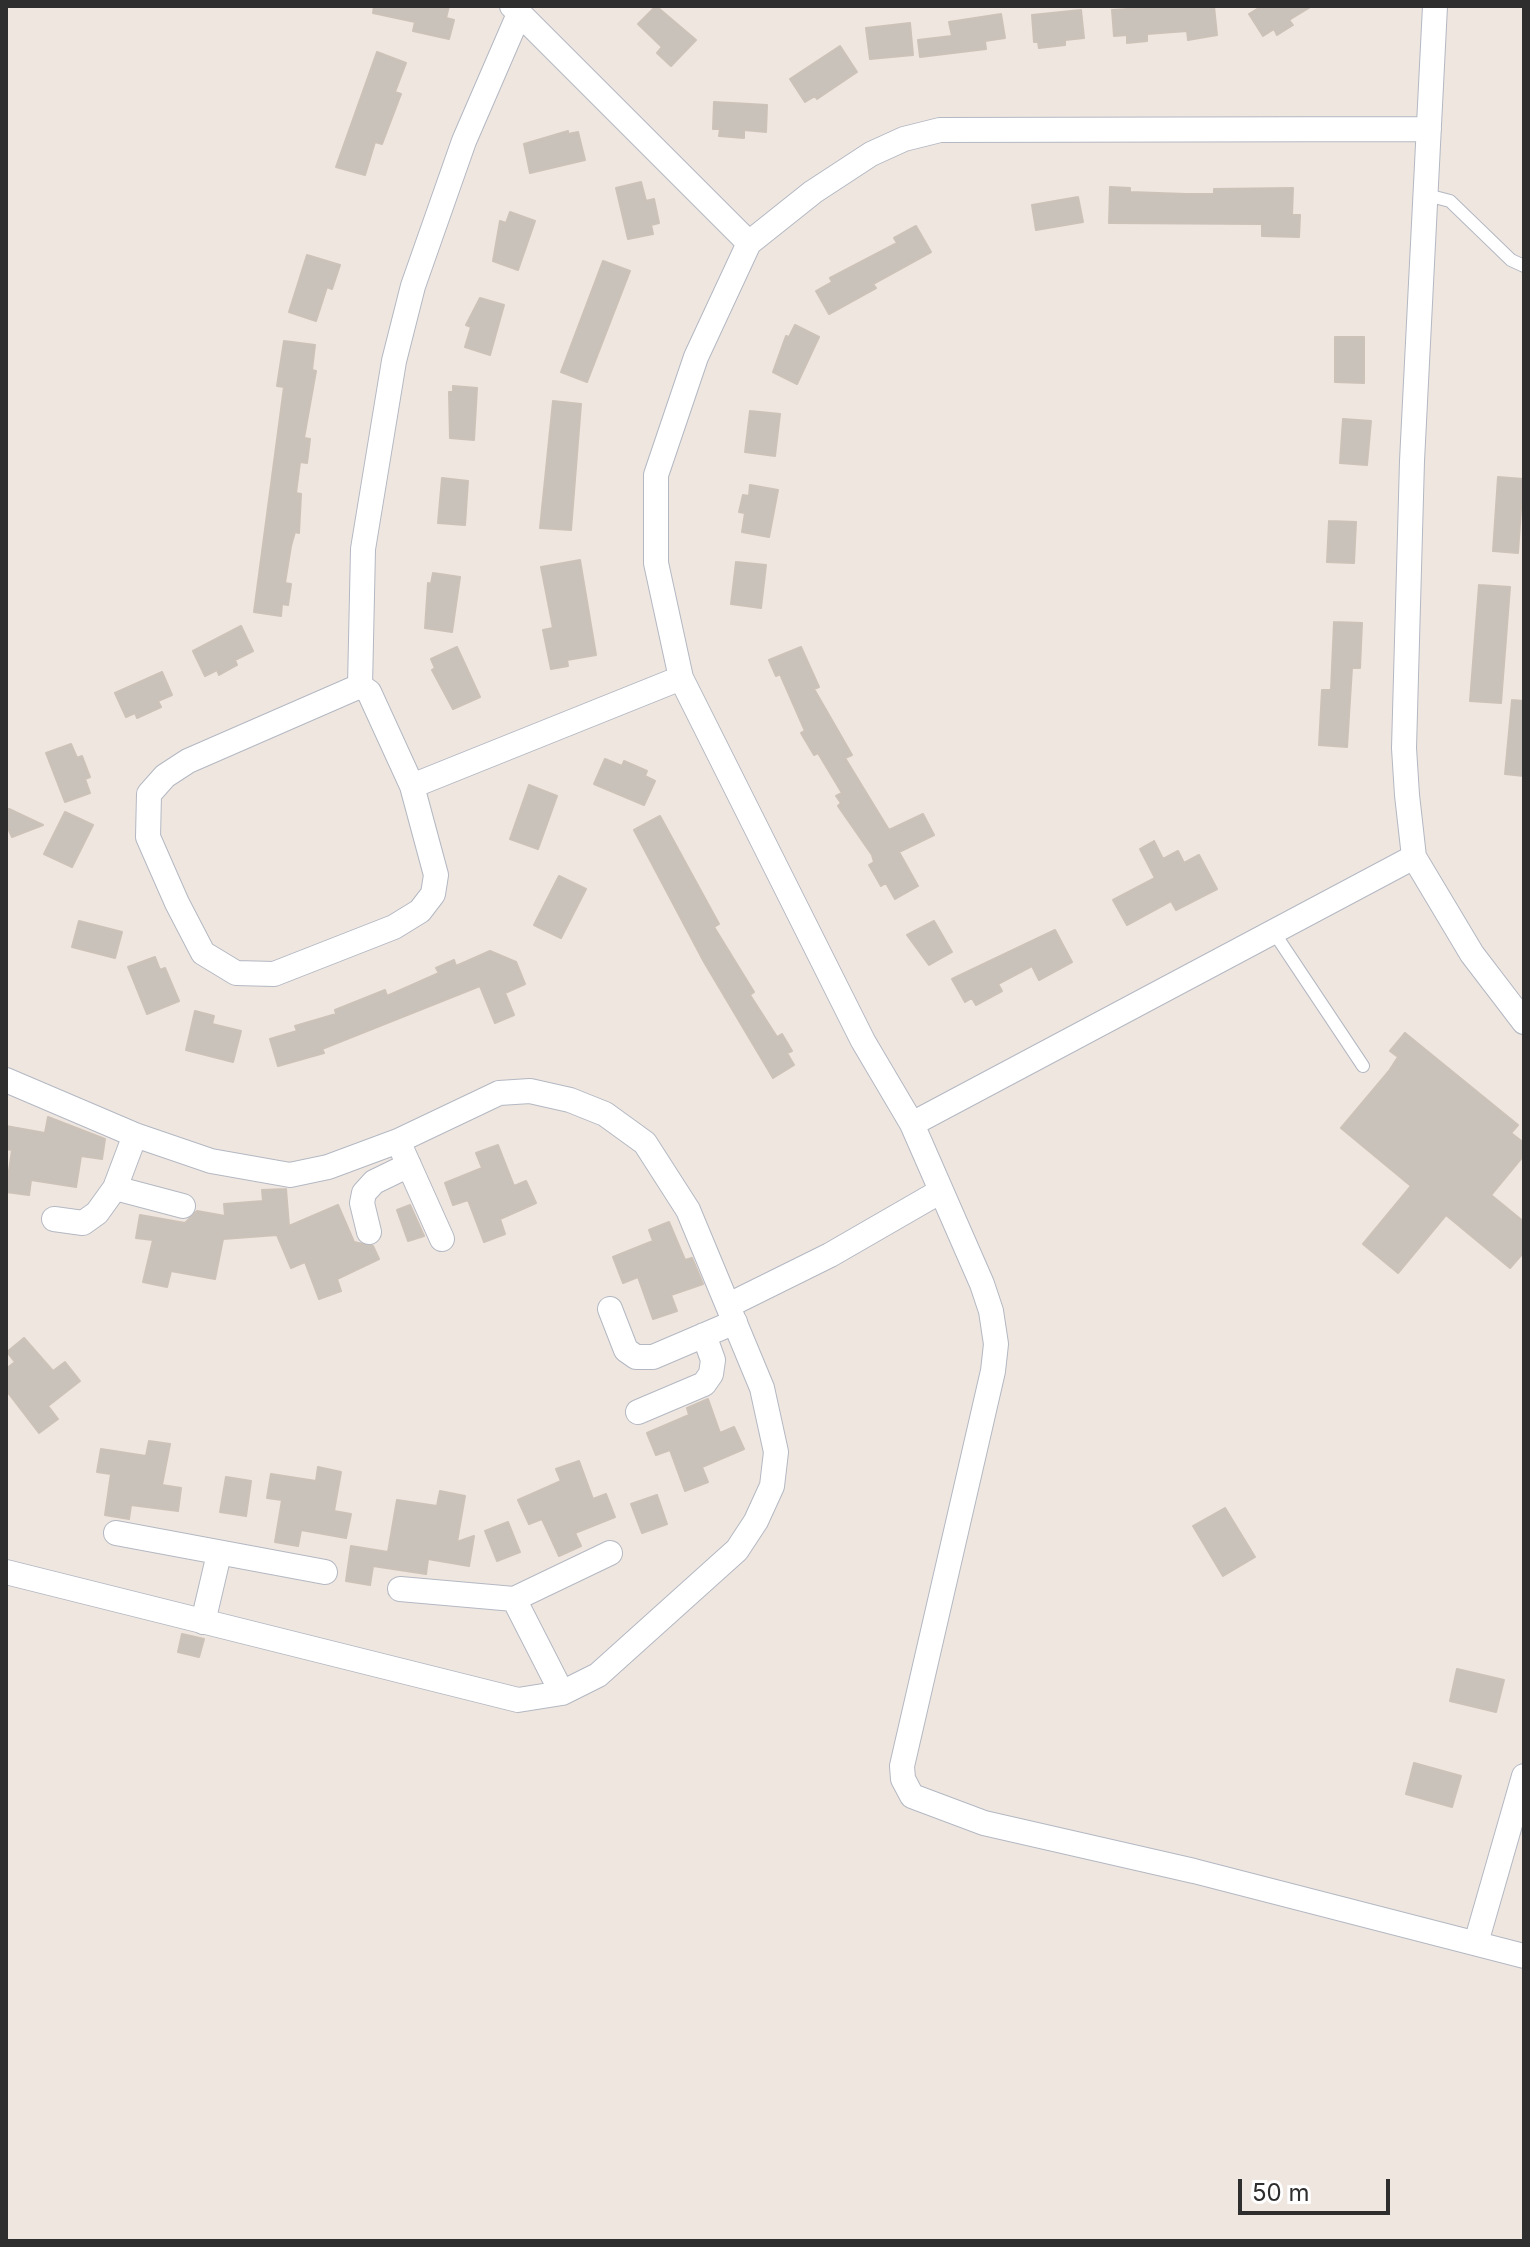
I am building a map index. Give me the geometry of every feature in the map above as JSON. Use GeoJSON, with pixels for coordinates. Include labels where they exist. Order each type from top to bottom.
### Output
{"type":"FeatureCollection","features":[{"type":"Feature","properties":{"kind":"street"},"geometry":{"type":"LineString","coordinates":[[1435,6],[1404,748],[1414,857],[1472,954],[1524,1022]]}},
{"type":"Feature","properties":{"kind":"street"},"geometry":{"type":"LineString","coordinates":[[360,686],[363,549],[394,361],[413,286],[464,141],[516,10],[749,243]]}},
{"type":"Feature","properties":{"kind":"street"},"geometry":{"type":"LineString","coordinates":[[1429,129],[940,130],[904,139],[871,154],[813,192],[749,243],[696,357],[656,475],[656,563],[681,678],[863,1041],[912,1124],[991,1311],[995,1356],[902,1766],[903,1779],[912,1796],[984,1823],[1524,1956]]}},
{"type":"Feature","properties":{"kind":"street"},"geometry":{"type":"LineString","coordinates":[[412,786],[681,678]]}},
{"type":"Feature","properties":{"kind":"street"},"geometry":{"type":"LineString","coordinates":[[360,686],[369,692],[412,786],[436,875],[433,894],[420,911],[394,927],[274,974],[236,973],[203,953],[148,837],[149,794],[165,776],[188,761],[360,686]]}},
{"type":"Feature","properties":{"kind":"street"},"geometry":{"type":"LineString","coordinates":[[912,1124],[1414,857]]}},
{"type":"Feature","properties":{"kind":"street"},"geometry":{"type":"LineString","coordinates":[[6,1080],[135,1135],[211,1161],[290,1175],[328,1167],[398,1141],[499,1093],[543,1094],[570,1100],[605,1114],[645,1143],[688,1210],[762,1388],[776,1452],[772,1486],[756,1521],[737,1550],[598,1675],[562,1693],[518,1700],[6,1572]]}},
{"type":"Feature","properties":{"kind":"street"},"geometry":{"type":"LineString","coordinates":[[54,1219],[83,1223],[97,1213],[115,1188],[135,1135]]}},
{"type":"Feature","properties":{"kind":"street"},"geometry":{"type":"LineString","coordinates":[[398,1141],[442,1239]]}},
{"type":"Feature","properties":{"kind":"street"},"geometry":{"type":"LineString","coordinates":[[369,1232],[362,1203],[364,1193],[374,1182],[409,1165]]}},
{"type":"Feature","properties":{"kind":"street"},"geometry":{"type":"LineString","coordinates":[[115,1188],[183,1206]]}},
{"type":"Feature","properties":{"kind":"street"},"geometry":{"type":"LineString","coordinates":[[610,1309],[626,1350],[636,1357],[653,1357],[704,1335],[732,1313],[941,1191]]}},
{"type":"Feature","properties":{"kind":"street"},"geometry":{"type":"LineString","coordinates":[[638,1412],[704,1384],[711,1374],[713,1360],[704,1335]]}},
{"type":"Feature","properties":{"kind":"street"},"geometry":{"type":"LineString","coordinates":[[116,1533],[325,1572]]}},
{"type":"Feature","properties":{"kind":"street"},"geometry":{"type":"LineString","coordinates":[[400,1589],[514,1599],[610,1553]]}},
{"type":"Feature","properties":{"kind":"street"},"geometry":{"type":"LineString","coordinates":[[203,1622],[219,1554]]}},
{"type":"Feature","properties":{"kind":"street"},"geometry":{"type":"LineString","coordinates":[[514,1599],[562,1693]]}},
{"type":"Feature","properties":{"kind":"street"},"geometry":{"type":"LineString","coordinates":[[1476,1943],[1524,1776]]}},
{"type":"Feature","properties":{"kind":"lane"},"geometry":{"type":"LineString","coordinates":[[1427,195],[1450,201],[1511,260],[1524,266]]}},
{"type":"Feature","properties":{"kind":"lane"},"geometry":{"type":"LineString","coordinates":[[1273,931],[1363,1066]]}},
{"type":"Feature","properties":{"kind":"building"},"geometry":{"type":"Polygon","coordinates":[[[374,6],[449,6],[446,18],[454,20],[449,39],[413,31],[415,22],[373,13],[374,6]]]}},
{"type":"Feature","properties":{"kind":"building"},"geometry":{"type":"Polygon","coordinates":[[[656,6],[696,40],[671,66],[657,53],[662,47],[638,24],[656,6]]]}},
{"type":"Feature","properties":{"kind":"building"},"geometry":{"type":"Polygon","coordinates":[[[1214,6],[1217,35],[1188,40],[1187,31],[1147,34],[1147,41],[1127,43],[1127,35],[1114,36],[1112,10],[1214,6]]]}},
{"type":"Feature","properties":{"kind":"building"},"geometry":{"type":"Polygon","coordinates":[[[1262,6],[1312,6],[1289,20],[1293,25],[1277,35],[1274,29],[1263,36],[1249,14],[1262,6]]]}},
{"type":"Feature","properties":{"kind":"building"},"geometry":{"type":"Polygon","coordinates":[[[1081,10],[1084,38],[1065,40],[1065,45],[1039,48],[1038,42],[1034,42],[1032,15],[1081,10]]]}},
{"type":"Feature","properties":{"kind":"building"},"geometry":{"type":"Polygon","coordinates":[[[1001,14],[1005,38],[985,41],[986,49],[920,57],[918,40],[952,36],[949,22],[1001,14]]]}},
{"type":"Feature","properties":{"kind":"building"},"geometry":{"type":"Polygon","coordinates":[[[910,23],[913,55],[870,59],[866,28],[910,23]]]}},
{"type":"Feature","properties":{"kind":"building"},"geometry":{"type":"Polygon","coordinates":[[[840,46],[857,72],[817,99],[815,96],[805,102],[790,79],[840,46]]]}},
{"type":"Feature","properties":{"kind":"building"},"geometry":{"type":"Polygon","coordinates":[[[377,52],[406,63],[395,92],[401,94],[382,144],[375,142],[365,175],[336,167],[377,52]]]}},
{"type":"Feature","properties":{"kind":"building"},"geometry":{"type":"Polygon","coordinates":[[[714,102],[767,105],[766,132],[744,130],[744,138],[719,136],[720,129],[713,129],[714,102]]]}},
{"type":"Feature","properties":{"kind":"building"},"geometry":{"type":"Polygon","coordinates":[[[568,131],[568,134],[578,132],[585,160],[530,173],[524,144],[568,131]]]}},
{"type":"Feature","properties":{"kind":"building"},"geometry":{"type":"Polygon","coordinates":[[[641,182],[646,201],[654,199],[659,223],[651,225],[653,234],[628,239],[616,188],[641,182]]]}},
{"type":"Feature","properties":{"kind":"building"},"geometry":{"type":"Polygon","coordinates":[[[1110,187],[1130,188],[1130,192],[1186,194],[1214,194],[1214,189],[1293,188],[1292,215],[1300,215],[1299,237],[1262,236],[1262,224],[1109,223],[1110,187]]]}},
{"type":"Feature","properties":{"kind":"building"},"geometry":{"type":"Polygon","coordinates":[[[1078,197],[1083,222],[1036,230],[1032,205],[1078,197]]]}},
{"type":"Feature","properties":{"kind":"building"},"geometry":{"type":"Polygon","coordinates":[[[510,212],[535,221],[518,270],[493,261],[500,221],[506,223],[510,212]]]}},
{"type":"Feature","properties":{"kind":"building"},"geometry":{"type":"Polygon","coordinates":[[[916,226],[931,252],[873,284],[876,288],[829,314],[816,291],[832,282],[830,278],[897,243],[894,238],[916,226]]]}},
{"type":"Feature","properties":{"kind":"building"},"geometry":{"type":"Polygon","coordinates":[[[307,255],[340,265],[332,289],[327,287],[316,321],[289,312],[307,255]]]}},
{"type":"Feature","properties":{"kind":"building"},"geometry":{"type":"Polygon","coordinates":[[[603,261],[630,271],[587,382],[561,372],[603,261]]]}},
{"type":"Feature","properties":{"kind":"building"},"geometry":{"type":"Polygon","coordinates":[[[480,298],[504,305],[490,355],[465,347],[471,327],[466,325],[480,298]]]}},
{"type":"Feature","properties":{"kind":"building"},"geometry":{"type":"Polygon","coordinates":[[[795,325],[819,337],[797,384],[773,372],[786,336],[789,337],[795,325]]]}},
{"type":"Feature","properties":{"kind":"building"},"geometry":{"type":"Polygon","coordinates":[[[1335,337],[1364,337],[1364,383],[1335,382],[1335,337]]]}},
{"type":"Feature","properties":{"kind":"building"},"geometry":{"type":"Polygon","coordinates":[[[284,341],[315,345],[312,370],[316,371],[304,438],[310,439],[307,463],[300,462],[296,493],[301,494],[299,533],[295,532],[291,546],[285,583],[291,584],[288,605],[282,604],[281,616],[254,612],[284,387],[277,386],[284,341]]]}},
{"type":"Feature","properties":{"kind":"building"},"geometry":{"type":"Polygon","coordinates":[[[453,386],[477,388],[474,440],[450,438],[449,392],[453,392],[453,386]]]}},
{"type":"Feature","properties":{"kind":"building"},"geometry":{"type":"Polygon","coordinates":[[[553,401],[581,404],[571,530],[540,528],[553,401]]]}},
{"type":"Feature","properties":{"kind":"building"},"geometry":{"type":"Polygon","coordinates":[[[750,411],[780,414],[775,456],[745,452],[750,411]]]}},
{"type":"Feature","properties":{"kind":"building"},"geometry":{"type":"Polygon","coordinates":[[[1343,419],[1371,421],[1367,465],[1340,463],[1343,419]]]}},
{"type":"Feature","properties":{"kind":"building"},"geometry":{"type":"Polygon","coordinates":[[[1498,477],[1523,479],[1518,553],[1493,551],[1498,477]]]}},
{"type":"Feature","properties":{"kind":"building"},"geometry":{"type":"Polygon","coordinates":[[[442,478],[468,481],[465,525],[438,523],[442,478]]]}},
{"type":"Feature","properties":{"kind":"building"},"geometry":{"type":"Polygon","coordinates":[[[750,485],[778,490],[769,537],[742,532],[745,513],[739,512],[743,495],[749,496],[750,485]]]}},
{"type":"Feature","properties":{"kind":"building"},"geometry":{"type":"Polygon","coordinates":[[[1329,521],[1356,522],[1354,563],[1327,562],[1329,521]]]}},
{"type":"Feature","properties":{"kind":"building"},"geometry":{"type":"Polygon","coordinates":[[[580,560],[596,655],[567,660],[568,666],[551,669],[543,630],[553,628],[541,567],[580,560]]]}},
{"type":"Feature","properties":{"kind":"building"},"geometry":{"type":"Polygon","coordinates":[[[736,562],[766,565],[761,608],[731,604],[736,562]]]}},
{"type":"Feature","properties":{"kind":"building"},"geometry":{"type":"Polygon","coordinates":[[[433,573],[460,577],[452,632],[425,628],[428,583],[431,584],[433,573]]]}},
{"type":"Feature","properties":{"kind":"building"},"geometry":{"type":"Polygon","coordinates":[[[1479,585],[1510,587],[1501,703],[1470,701],[1479,585]]]}},
{"type":"Feature","properties":{"kind":"building"},"geometry":{"type":"Polygon","coordinates":[[[1334,622],[1362,623],[1360,668],[1352,668],[1347,747],[1319,745],[1322,690],[1331,690],[1334,622]]]}},
{"type":"Feature","properties":{"kind":"building"},"geometry":{"type":"Polygon","coordinates":[[[241,626],[253,651],[235,660],[237,665],[219,675],[217,670],[205,676],[193,651],[241,626]]]}},
{"type":"Feature","properties":{"kind":"building"},"geometry":{"type":"Polygon","coordinates":[[[457,647],[480,697],[453,709],[432,670],[435,668],[431,659],[457,647]]]}},
{"type":"Feature","properties":{"kind":"building"},"geometry":{"type":"Polygon","coordinates":[[[801,647],[819,687],[814,689],[852,755],[845,758],[889,830],[923,814],[934,835],[899,852],[918,886],[895,899],[886,883],[881,886],[869,865],[874,862],[872,855],[838,806],[841,803],[836,796],[842,793],[818,753],[814,755],[801,733],[805,731],[780,674],[776,676],[769,660],[801,647]]]}},
{"type":"Feature","properties":{"kind":"building"},"geometry":{"type":"Polygon","coordinates":[[[162,672],[172,695],[158,701],[161,707],[137,718],[135,713],[126,717],[115,693],[162,672]]]}},
{"type":"Feature","properties":{"kind":"building"},"geometry":{"type":"Polygon","coordinates":[[[1512,700],[1524,701],[1524,776],[1505,774],[1512,700]]]}},
{"type":"Feature","properties":{"kind":"building"},"geometry":{"type":"Polygon","coordinates":[[[71,744],[77,758],[82,756],[90,777],[85,779],[90,793],[65,802],[46,753],[71,744]]]}},
{"type":"Feature","properties":{"kind":"building"},"geometry":{"type":"Polygon","coordinates":[[[605,759],[622,766],[624,761],[647,771],[645,776],[655,781],[644,805],[594,784],[605,759]]]}},
{"type":"Feature","properties":{"kind":"building"},"geometry":{"type":"Polygon","coordinates":[[[529,785],[557,796],[538,849],[510,839],[529,785]]]}},
{"type":"Feature","properties":{"kind":"building"},"geometry":{"type":"Polygon","coordinates":[[[9,809],[43,825],[12,837],[6,824],[9,809]]]}},
{"type":"Feature","properties":{"kind":"building"},"geometry":{"type":"Polygon","coordinates":[[[65,812],[93,825],[72,867],[44,854],[65,812]]]}},
{"type":"Feature","properties":{"kind":"building"},"geometry":{"type":"Polygon","coordinates":[[[660,816],[719,924],[714,927],[754,992],[750,995],[777,1037],[782,1034],[792,1051],[787,1053],[794,1065],[773,1078],[704,962],[634,830],[660,816]]]}},
{"type":"Feature","properties":{"kind":"building"},"geometry":{"type":"Polygon","coordinates":[[[1154,841],[1163,859],[1178,851],[1184,863],[1199,855],[1217,889],[1176,910],[1171,901],[1127,925],[1113,900],[1155,878],[1140,849],[1154,841]]]}},
{"type":"Feature","properties":{"kind":"building"},"geometry":{"type":"Polygon","coordinates":[[[559,876],[586,889],[561,938],[534,925],[559,876]]]}},
{"type":"Feature","properties":{"kind":"building"},"geometry":{"type":"Polygon","coordinates":[[[79,921],[122,932],[115,958],[72,947],[79,921]]]}},
{"type":"Feature","properties":{"kind":"building"},"geometry":{"type":"Polygon","coordinates":[[[934,921],[952,952],[929,965],[907,935],[934,921]]]}},
{"type":"Feature","properties":{"kind":"building"},"geometry":{"type":"Polygon","coordinates":[[[1055,930],[1072,962],[1039,980],[1032,966],[998,984],[1002,991],[976,1005],[972,998],[965,1002],[952,979],[1055,930]]]}},
{"type":"Feature","properties":{"kind":"building"},"geometry":{"type":"Polygon","coordinates":[[[490,951],[516,962],[525,984],[505,993],[514,1015],[495,1023],[480,986],[322,1049],[324,1053],[278,1066],[270,1039],[297,1031],[295,1026],[336,1014],[335,1010],[385,990],[387,996],[439,973],[436,968],[454,960],[456,966],[490,951]]]}},
{"type":"Feature","properties":{"kind":"building"},"geometry":{"type":"Polygon","coordinates":[[[155,957],[160,970],[165,968],[179,1001],[147,1014],[128,967],[155,957]]]}},
{"type":"Feature","properties":{"kind":"building"},"geometry":{"type":"Polygon","coordinates":[[[195,1011],[214,1016],[212,1024],[241,1031],[233,1062],[186,1050],[195,1011]]]}},
{"type":"Feature","properties":{"kind":"building"},"geometry":{"type":"Polygon","coordinates":[[[1405,1033],[1518,1125],[1511,1133],[1524,1143],[1524,1155],[1491,1195],[1524,1222],[1524,1252],[1510,1268],[1446,1215],[1398,1273],[1363,1244],[1411,1186],[1341,1128],[1389,1071],[1398,1057],[1390,1051],[1405,1033]]]}},
{"type":"Feature","properties":{"kind":"building"},"geometry":{"type":"Polygon","coordinates":[[[48,1117],[105,1139],[102,1159],[81,1156],[76,1187],[31,1180],[29,1195],[6,1192],[12,1150],[6,1149],[6,1126],[45,1133],[48,1117]]]}},
{"type":"Feature","properties":{"kind":"building"},"geometry":{"type":"Polygon","coordinates":[[[498,1145],[514,1186],[526,1181],[536,1203],[500,1219],[505,1234],[484,1242],[468,1200],[453,1205],[445,1183],[482,1168],[476,1153],[498,1145]]]}},
{"type":"Feature","properties":{"kind":"building"},"geometry":{"type":"Polygon","coordinates":[[[286,1189],[289,1226],[338,1205],[354,1242],[373,1246],[379,1259],[337,1279],[341,1291],[319,1299],[305,1262],[291,1268],[277,1235],[223,1239],[215,1279],[171,1271],[167,1287],[143,1282],[153,1240],[136,1238],[140,1215],[185,1223],[197,1211],[225,1216],[224,1204],[263,1201],[262,1190],[286,1189]]]}},
{"type":"Feature","properties":{"kind":"building"},"geometry":{"type":"Polygon","coordinates":[[[410,1205],[424,1236],[408,1241],[397,1210],[410,1205]]]}},
{"type":"Feature","properties":{"kind":"building"},"geometry":{"type":"Polygon","coordinates":[[[669,1222],[685,1260],[692,1258],[703,1284],[671,1295],[677,1311],[653,1319],[638,1277],[623,1283],[613,1257],[653,1241],[649,1230],[669,1222]]]}},
{"type":"Feature","properties":{"kind":"building"},"geometry":{"type":"Polygon","coordinates":[[[24,1338],[53,1371],[65,1362],[80,1381],[48,1406],[58,1419],[39,1433],[6,1390],[6,1369],[15,1362],[7,1352],[24,1338]]]}},
{"type":"Feature","properties":{"kind":"building"},"geometry":{"type":"Polygon","coordinates":[[[708,1399],[720,1433],[734,1427],[744,1449],[702,1467],[708,1482],[685,1491],[670,1450],[656,1455],[647,1433],[689,1415],[687,1408],[708,1399]]]}},
{"type":"Feature","properties":{"kind":"building"},"geometry":{"type":"Polygon","coordinates":[[[149,1441],[170,1444],[162,1485],[181,1488],[178,1511],[131,1505],[129,1519],[105,1515],[111,1474],[97,1472],[101,1449],[146,1456],[149,1441]]]}},
{"type":"Feature","properties":{"kind":"building"},"geometry":{"type":"Polygon","coordinates":[[[579,1461],[593,1499],[606,1494],[615,1517],[575,1533],[581,1546],[559,1556],[542,1519],[529,1524],[518,1500],[561,1481],[556,1469],[579,1461]]]}},
{"type":"Feature","properties":{"kind":"building"},"geometry":{"type":"Polygon","coordinates":[[[318,1467],[341,1472],[334,1511],[351,1514],[346,1538],[301,1530],[298,1546],[275,1542],[282,1500],[267,1498],[271,1474],[316,1481],[318,1467]]]}},
{"type":"Feature","properties":{"kind":"building"},"geometry":{"type":"Polygon","coordinates":[[[226,1477],[251,1481],[246,1516],[220,1512],[226,1477]]]}},
{"type":"Feature","properties":{"kind":"building"},"geometry":{"type":"Polygon","coordinates":[[[440,1491],[465,1496],[457,1542],[474,1536],[469,1566],[428,1559],[426,1574],[373,1566],[370,1585],[346,1581],[351,1546],[388,1552],[397,1500],[437,1506],[440,1491]]]}},
{"type":"Feature","properties":{"kind":"building"},"geometry":{"type":"Polygon","coordinates":[[[657,1495],[667,1524],[642,1533],[631,1504],[657,1495]]]}},
{"type":"Feature","properties":{"kind":"building"},"geometry":{"type":"Polygon","coordinates":[[[1225,1508],[1255,1557],[1223,1576],[1193,1526],[1225,1508]]]}},
{"type":"Feature","properties":{"kind":"building"},"geometry":{"type":"Polygon","coordinates":[[[508,1522],[520,1552],[497,1561],[485,1531],[508,1522]]]}},
{"type":"Feature","properties":{"kind":"building"},"geometry":{"type":"Polygon","coordinates":[[[182,1634],[204,1639],[199,1657],[178,1652],[182,1634]]]}},
{"type":"Feature","properties":{"kind":"building"},"geometry":{"type":"Polygon","coordinates":[[[1457,1669],[1504,1680],[1496,1712],[1450,1701],[1457,1669]]]}},
{"type":"Feature","properties":{"kind":"building"},"geometry":{"type":"Polygon","coordinates":[[[1414,1763],[1461,1776],[1452,1807],[1406,1794],[1414,1763]]]}}]}
